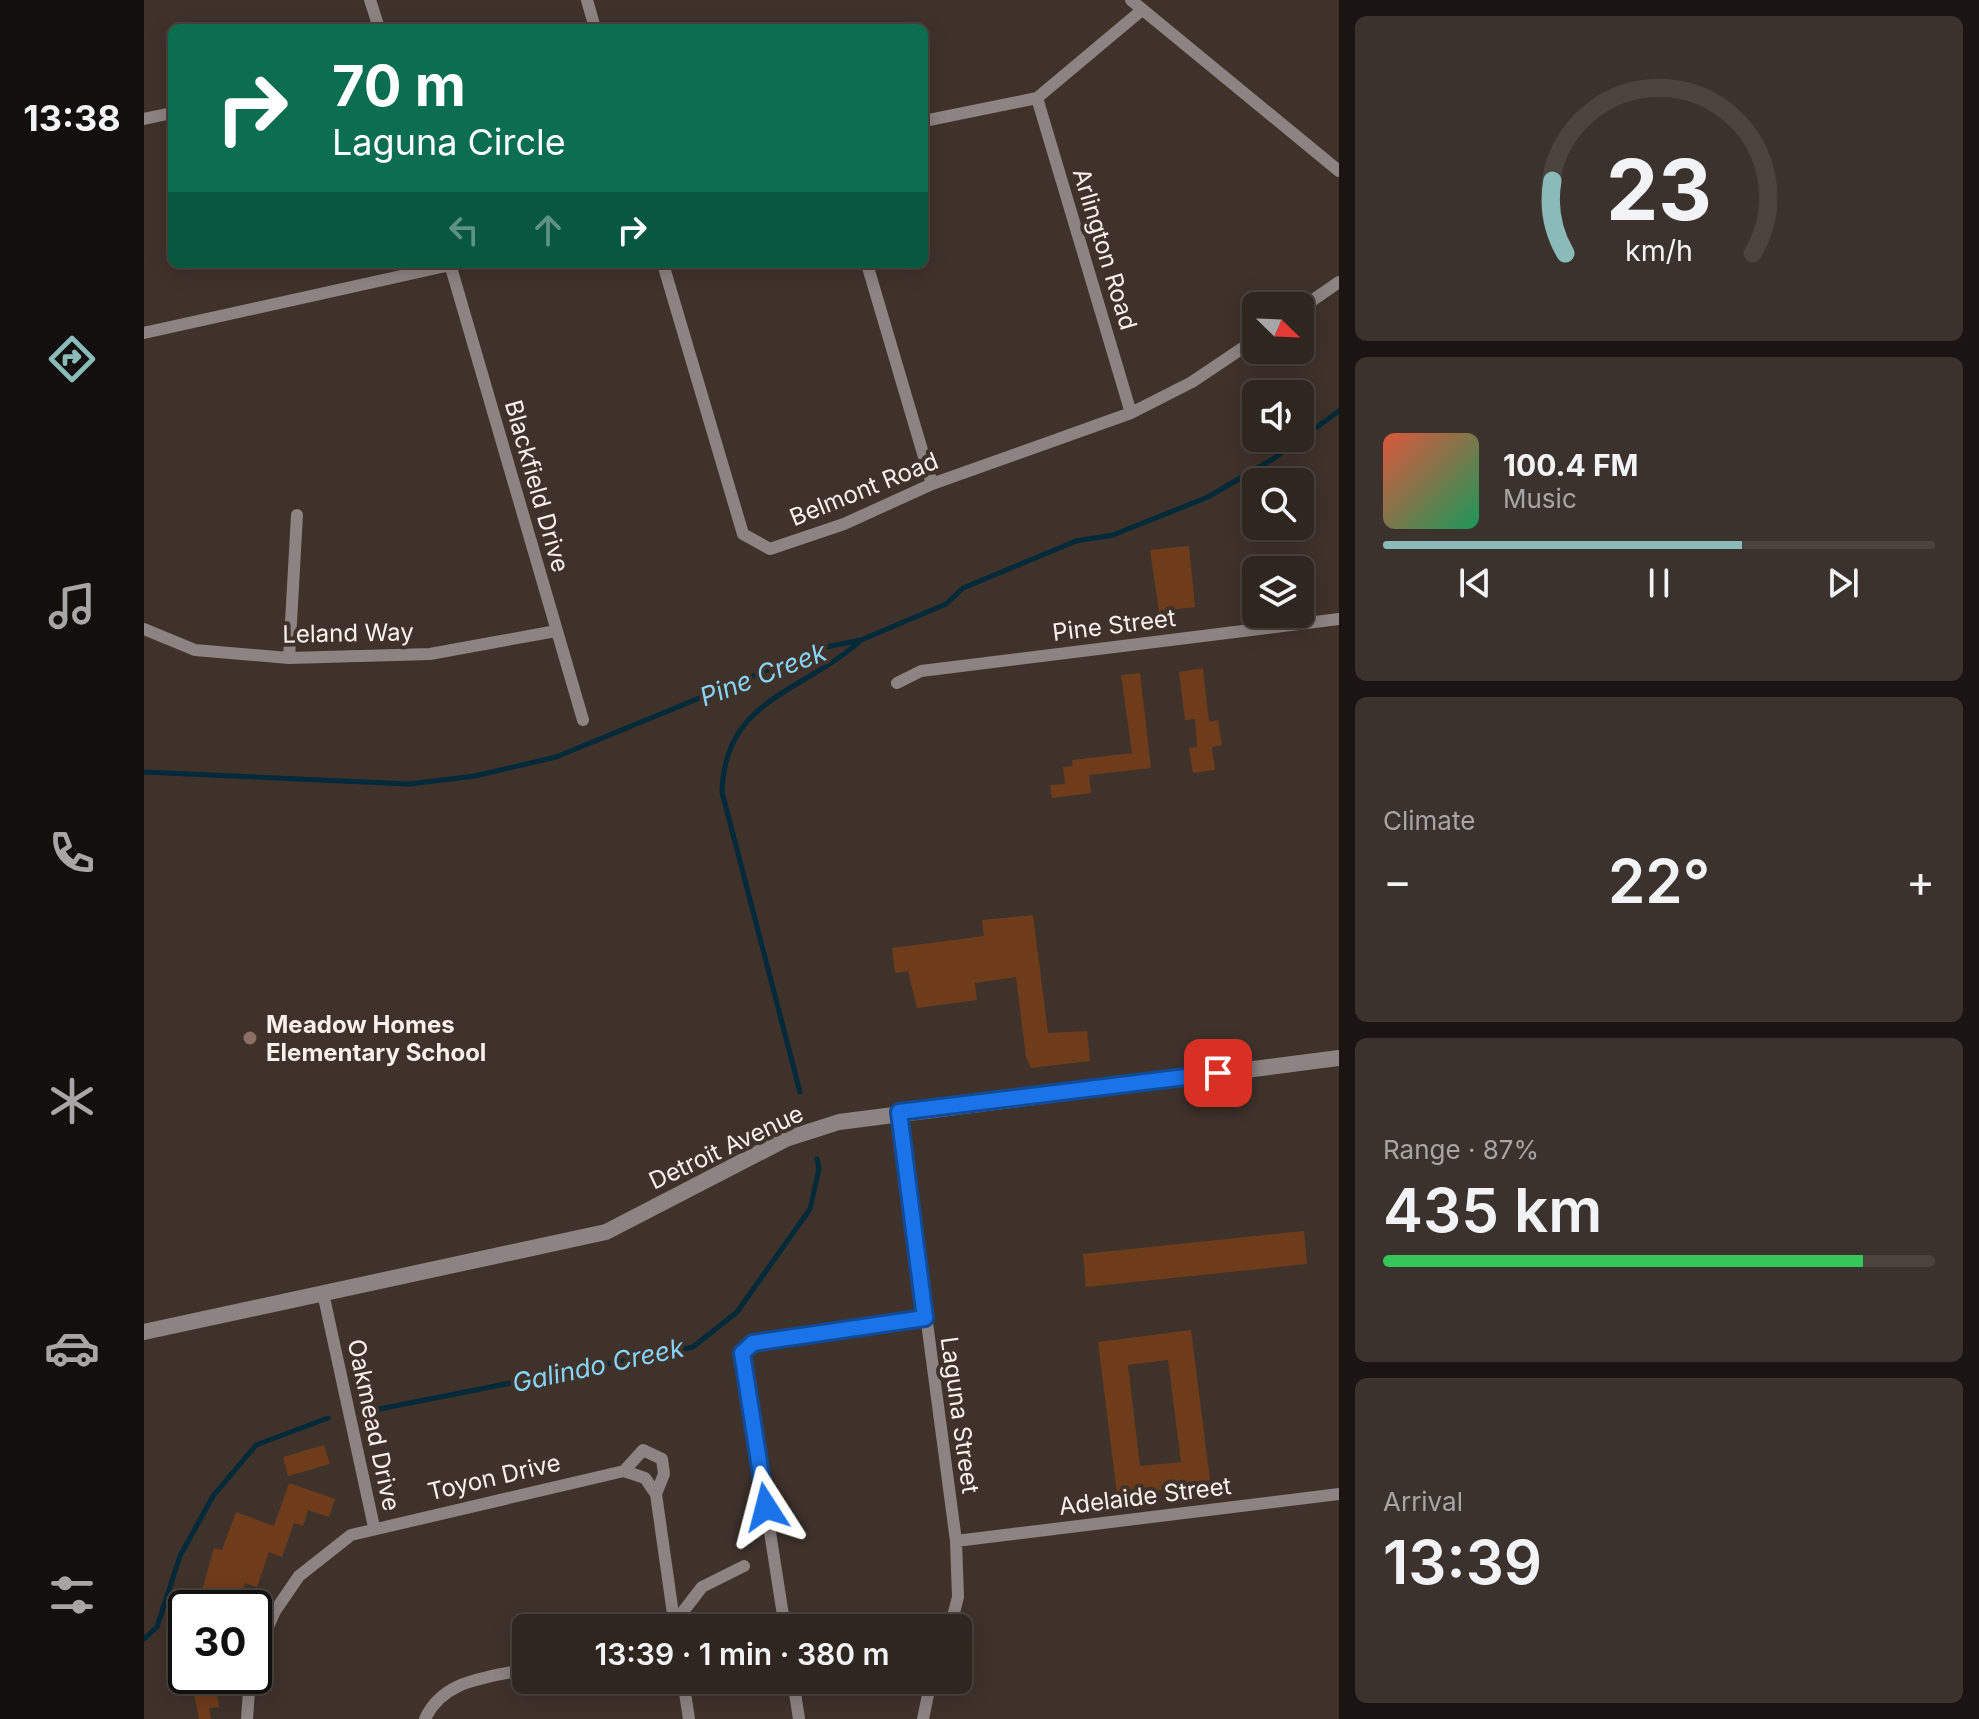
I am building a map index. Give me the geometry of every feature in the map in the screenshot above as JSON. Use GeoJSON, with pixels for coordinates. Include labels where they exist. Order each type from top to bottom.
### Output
{"type":"FeatureCollection","features":[{"type":"Feature","properties":{"kind":"street"},"geometry":{"type":"LineString","coordinates":[[370,0],[378,24]]}},
{"type":"Feature","properties":{"kind":"street"},"geometry":{"type":"LineString","coordinates":[[587,0],[594,24]]}},
{"type":"Feature","properties":{"kind":"street"},"geometry":{"type":"LineString","coordinates":[[1131,0],[1339,171]]}},
{"type":"Feature","properties":{"kind":"street"},"geometry":{"type":"LineString","coordinates":[[928,120],[1037,98],[1142,10]]}},
{"type":"Feature","properties":{"kind":"street","name":"Arlington Road"},"geometry":{"type":"LineString","coordinates":[[1037,98],[1131,413]]}},
{"type":"Feature","properties":{"kind":"street"},"geometry":{"type":"LineString","coordinates":[[144,119],[168,114]]}},
{"type":"Feature","properties":{"kind":"street"},"geometry":{"type":"LineString","coordinates":[[144,333],[438,268]]}},
{"type":"Feature","properties":{"kind":"street","name":"Blackfield Drive"},"geometry":{"type":"LineString","coordinates":[[453,268],[583,720]]}},
{"type":"Feature","properties":{"kind":"street","name":"Belmont Road"},"geometry":{"type":"LineString","coordinates":[[664,268],[743,534],[770,549],[844,524],[932,484],[1131,413],[1192,382],[1242,348]]}},
{"type":"Feature","properties":{"kind":"street"},"geometry":{"type":"LineString","coordinates":[[868,268],[932,484]]}},
{"type":"Feature","properties":{"kind":"street"},"geometry":{"type":"LineString","coordinates":[[1314,299],[1339,282]]}},
{"type":"Feature","properties":{"kind":"street"},"geometry":{"type":"LineString","coordinates":[[289,658],[297,515]]}},
{"type":"Feature","properties":{"kind":"street","name":"Pine Street"},"geometry":{"type":"LineString","coordinates":[[897,683],[921,671],[1339,619]]}},
{"type":"Feature","properties":{"kind":"street","name":"Leland Way"},"geometry":{"type":"LineString","coordinates":[[144,629],[195,650],[289,658],[430,654],[556,631]]}},
{"type":"Feature","properties":{"kind":"street","name":"Detroit Avenue"},"geometry":{"type":"LineString","coordinates":[[144,1332],[606,1232],[786,1139],[839,1122],[1339,1058]]}},
{"type":"Feature","properties":{"kind":"street","name":"Laguna Street"},"geometry":{"type":"LineString","coordinates":[[899,1112],[956,1541],[958,1597],[954,1614]]}},
{"type":"Feature","properties":{"kind":"street","name":"Oakmead Drive"},"geometry":{"type":"LineString","coordinates":[[272,1618],[299,1576],[351,1535],[374,1527],[323,1293]]}},
{"type":"Feature","properties":{"kind":"street"},"geometry":{"type":"LineString","coordinates":[[783,1614],[742,1353],[753,1343],[925,1318]]}},
{"type":"Feature","properties":{"kind":"street","name":"Toyon Drive"},"geometry":{"type":"LineString","coordinates":[[374,1527],[624,1471],[643,1450],[662,1459],[664,1474],[656,1494],[671,1614]]}},
{"type":"Feature","properties":{"kind":"street"},"geometry":{"type":"LineString","coordinates":[[624,1471],[645,1478],[656,1494]]}},
{"type":"Feature","properties":{"kind":"street","name":"Adelaide Street"},"geometry":{"type":"LineString","coordinates":[[956,1541],[1339,1494]]}},
{"type":"Feature","properties":{"kind":"street"},"geometry":{"type":"LineString","coordinates":[[682,1614],[702,1587],[744,1566]]}},
{"type":"Feature","properties":{"kind":"street"},"geometry":{"type":"LineString","coordinates":[[425,1719],[443,1693],[460,1684],[512,1672]]}},
{"type":"Feature","properties":{"kind":"street"},"geometry":{"type":"LineString","coordinates":[[247,1719],[249,1694]]}},
{"type":"Feature","properties":{"kind":"street"},"geometry":{"type":"LineString","coordinates":[[685,1694],[689,1719]]}},
{"type":"Feature","properties":{"kind":"street"},"geometry":{"type":"LineString","coordinates":[[795,1694],[799,1719]]}},
{"type":"Feature","properties":{"kind":"street"},"geometry":{"type":"LineString","coordinates":[[923,1719],[928,1694]]}},
{"type":"Feature","properties":{"kind":"building"},"geometry":{"type":"Polygon","coordinates":[[[1189,546],[1195,607],[1159,611],[1150,550],[1189,546]]]}},
{"type":"Feature","properties":{"kind":"building"},"geometry":{"type":"Polygon","coordinates":[[[1203,668],[1209,722],[1218,720],[1222,745],[1212,747],[1215,770],[1193,773],[1189,748],[1197,747],[1195,719],[1185,720],[1179,672],[1203,668]]]}},
{"type":"Feature","properties":{"kind":"building"},"geometry":{"type":"Polygon","coordinates":[[[1140,673],[1151,768],[1089,775],[1091,793],[1052,798],[1050,785],[1065,784],[1063,767],[1073,766],[1072,760],[1132,753],[1121,675],[1140,673]]]}},
{"type":"Feature","properties":{"kind":"building"},"geometry":{"type":"Polygon","coordinates":[[[1033,915],[1048,1033],[1087,1031],[1090,1061],[1031,1068],[1026,1057],[1016,977],[975,983],[977,1000],[917,1008],[908,971],[895,973],[892,948],[984,936],[982,920],[1033,915]]]}},
{"type":"Feature","properties":{"kind":"building"},"geometry":{"type":"Polygon","coordinates":[[[1304,1231],[1307,1264],[1086,1287],[1083,1254],[1304,1231]]]}},
{"type":"Feature","properties":{"kind":"building"},"geometry":{"type":"Polygon","coordinates":[[[1191,1330],[1210,1480],[1194,1483],[1195,1487],[1117,1494],[1098,1342],[1191,1330]],[[1168,1360],[1128,1365],[1140,1466],[1181,1462],[1168,1360]]]}},
{"type":"Feature","properties":{"kind":"building"},"geometry":{"type":"Polygon","coordinates":[[[324,1445],[330,1464],[288,1476],[283,1457],[324,1445]]]}},
{"type":"Feature","properties":{"kind":"building"},"geometry":{"type":"Polygon","coordinates":[[[289,1483],[335,1499],[329,1517],[308,1510],[303,1526],[294,1523],[282,1557],[269,1552],[257,1587],[245,1583],[243,1590],[202,1590],[214,1548],[222,1550],[236,1512],[274,1526],[289,1483]]]}},
{"type":"Feature","properties":{"kind":"building"},"geometry":{"type":"Polygon","coordinates":[[[194,1694],[217,1694],[219,1707],[209,1708],[211,1719],[199,1719],[194,1694]]]}},
{"type":"Feature","properties":{"kind":"waterway","name":"Pine Creek"},"geometry":{"type":"LineString","coordinates":[[144,772],[409,784],[475,776],[556,757],[821,648],[861,640],[946,604],[963,588],[1076,541],[1113,535],[1208,497],[1273,459],[1339,411]]}},
{"type":"Feature","properties":{"kind":"waterway","name":"Galindo Creek"},"geometry":{"type":"LineString","coordinates":[[800,1092],[722,792],[726,761],[736,736],[751,717],[860,641]]}},
{"type":"Feature","properties":{"kind":"waterway","name":"Galindo Creek"},"geometry":{"type":"LineString","coordinates":[[369,1411],[693,1347],[737,1312],[810,1209],[819,1169],[817,1159]]}},
{"type":"Feature","properties":{"kind":"waterway","name":"Galindo Creek"},"geometry":{"type":"LineString","coordinates":[[144,1639],[157,1627],[180,1556],[213,1496],[256,1445],[328,1418]]}},
{"type":"Feature","properties":{"kind":"place","name":"Meadow Homes Elementary School"},"geometry":{"type":"Point","coordinates":[250,1038]}},
{"type":"Feature","properties":{"kind":"route"},"geometry":{"type":"LineString","coordinates":[[766,1507],[742,1353],[753,1343],[925,1318],[899,1112],[1218,1073]]}}]}
